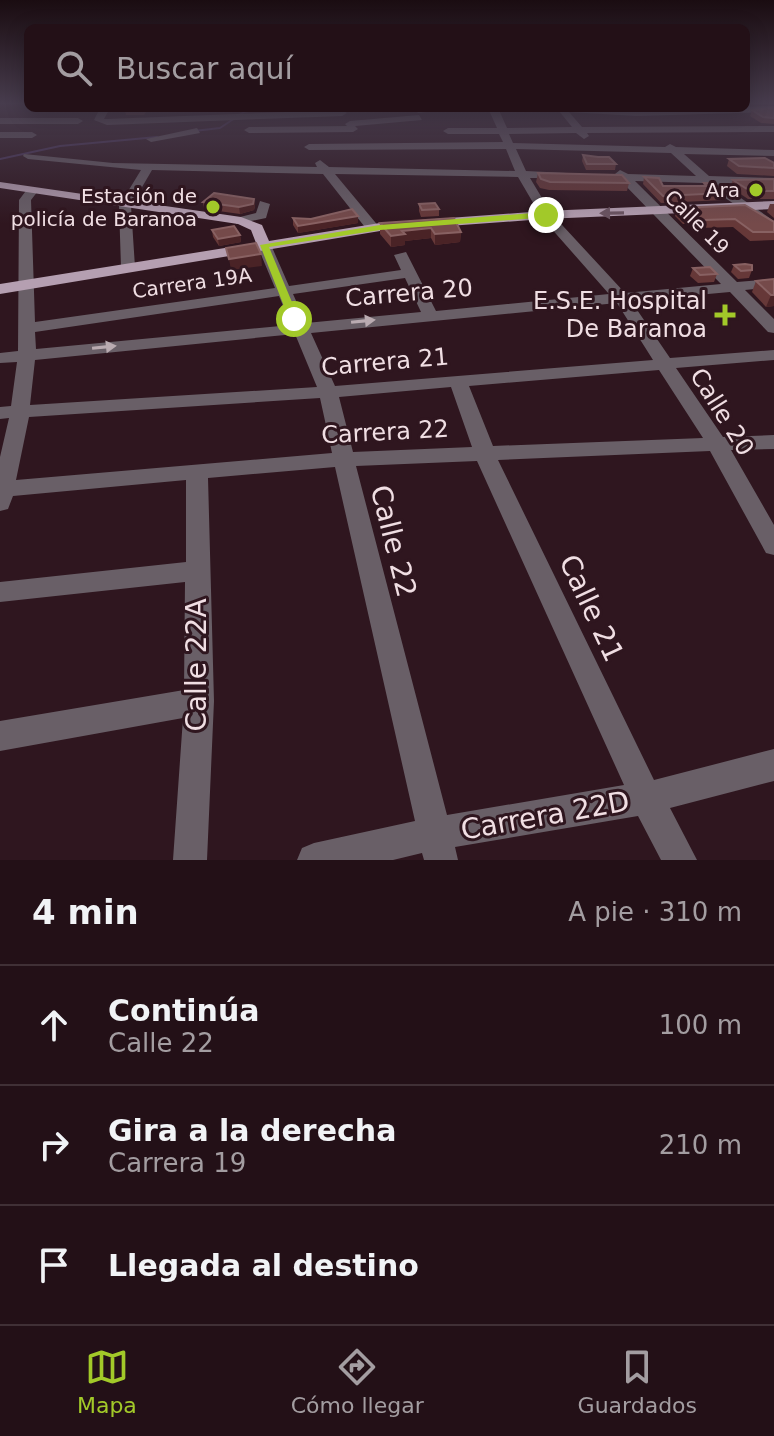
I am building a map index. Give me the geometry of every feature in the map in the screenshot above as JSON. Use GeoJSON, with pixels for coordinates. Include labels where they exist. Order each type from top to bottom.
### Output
{"type":"FeatureCollection","features":[{"type":"Feature","properties":{"kind":"main road"},"geometry":{"type":"LineString","coordinates":[[0,185],[241,221],[257,228],[264,245]]}},
{"type":"Feature","properties":{"kind":"main road"},"geometry":{"type":"LineString","coordinates":[[0,289],[373,228],[546,215],[774,205]]}},
{"type":"Feature","properties":{"kind":"street"},"geometry":{"type":"LineString","coordinates":[[307,143],[373,228]]}},
{"type":"Feature","properties":{"kind":"street"},"geometry":{"type":"LineString","coordinates":[[359,143],[363,145]]}},
{"type":"Feature","properties":{"kind":"street"},"geometry":{"type":"LineString","coordinates":[[309,147],[401,143]]}},
{"type":"Feature","properties":{"kind":"street","name":"Calle 20"},"geometry":{"type":"LineString","coordinates":[[508,143],[546,215],[622,299],[716,443],[774,546]]}},
{"type":"Feature","properties":{"kind":"street"},"geometry":{"type":"LineString","coordinates":[[548,143],[596,149],[774,153]]}},
{"type":"Feature","properties":{"kind":"street","name":"Calle 19"},"geometry":{"type":"LineString","coordinates":[[591,143],[774,328]]}},
{"type":"Feature","properties":{"kind":"street"},"geometry":{"type":"LineString","coordinates":[[666,143],[708,181],[774,227]]}},
{"type":"Feature","properties":{"kind":"street"},"geometry":{"type":"LineString","coordinates":[[728,143],[763,164]]}},
{"type":"Feature","properties":{"kind":"street"},"geometry":{"type":"LineString","coordinates":[[28,156],[90,164],[149,166],[774,181]]}},
{"type":"Feature","properties":{"kind":"street"},"geometry":{"type":"LineString","coordinates":[[128,267],[125,206],[149,166]]}},
{"type":"Feature","properties":{"kind":"street"},"geometry":{"type":"LineString","coordinates":[[2,493],[10,412],[27,355],[25,200],[32,191]]}},
{"type":"Feature","properties":{"kind":"street"},"geometry":{"type":"LineString","coordinates":[[241,221],[262,215],[264,204]]}},
{"type":"Feature","properties":{"kind":"street","name":"Calle 22"},"geometry":{"type":"LineString","coordinates":[[264,245],[328,392],[437,847]]}},
{"type":"Feature","properties":{"kind":"street"},"geometry":{"type":"LineString","coordinates":[[401,255],[430,315]]}},
{"type":"Feature","properties":{"kind":"street","name":"Carrera 19A"},"geometry":{"type":"LineString","coordinates":[[29,328],[409,273]]}},
{"type":"Feature","properties":{"kind":"street","name":"Carrera 20"},"geometry":{"type":"LineString","coordinates":[[0,358],[774,283]]}},
{"type":"Feature","properties":{"kind":"street","name":"Carrera 21"},"geometry":{"type":"LineString","coordinates":[[10,412],[328,392],[774,355]]}},
{"type":"Feature","properties":{"kind":"street","name":"Calle 21"},"geometry":{"type":"LineString","coordinates":[[457,379],[485,453],[646,798],[680,860]]}},
{"type":"Feature","properties":{"kind":"street","name":"Carrera 22"},"geometry":{"type":"LineString","coordinates":[[2,493],[197,470],[343,459],[774,442]]}},
{"type":"Feature","properties":{"kind":"street","name":"Calle 22A"},"geometry":{"type":"LineString","coordinates":[[190,860],[199,701],[197,470]]}},
{"type":"Feature","properties":{"kind":"street"},"geometry":{"type":"LineString","coordinates":[[0,592],[196,571]]}},
{"type":"Feature","properties":{"kind":"street"},"geometry":{"type":"LineString","coordinates":[[0,736],[199,701]]}},
{"type":"Feature","properties":{"kind":"street","name":"Carrera 22D"},"geometry":{"type":"LineString","coordinates":[[314,860],[437,847],[774,765]]}},
{"type":"Feature","properties":{"kind":"building"},"geometry":{"type":"Polygon","coordinates":[[[583,155],[609,157],[616,164],[587,164],[583,155]]]}},
{"type":"Feature","properties":{"kind":"building"},"geometry":{"type":"Polygon","coordinates":[[[765,158],[774,163],[774,168],[739,166],[729,159],[765,158]]]}},
{"type":"Feature","properties":{"kind":"building"},"geometry":{"type":"Polygon","coordinates":[[[538,173],[622,175],[629,183],[550,182],[541,179],[538,173]]]}},
{"type":"Feature","properties":{"kind":"building"},"geometry":{"type":"Polygon","coordinates":[[[644,177],[659,178],[663,186],[707,186],[704,183],[710,183],[725,193],[663,196],[644,177]]]}},
{"type":"Feature","properties":{"kind":"building"},"geometry":{"type":"Polygon","coordinates":[[[774,179],[774,191],[750,191],[733,180],[774,179]]]}},
{"type":"Feature","properties":{"kind":"building"},"geometry":{"type":"Polygon","coordinates":[[[214,193],[254,199],[253,204],[239,207],[203,202],[214,193]]]}},
{"type":"Feature","properties":{"kind":"building"},"geometry":{"type":"Polygon","coordinates":[[[435,203],[439,209],[422,210],[419,204],[435,203]]]}},
{"type":"Feature","properties":{"kind":"building"},"geometry":{"type":"Polygon","coordinates":[[[745,205],[774,222],[774,232],[753,232],[735,219],[702,220],[698,216],[685,216],[677,208],[745,205]]]}},
{"type":"Feature","properties":{"kind":"building"},"geometry":{"type":"Polygon","coordinates":[[[352,209],[358,216],[298,226],[293,218],[311,219],[352,209]]]}},
{"type":"Feature","properties":{"kind":"building"},"geometry":{"type":"Polygon","coordinates":[[[454,218],[461,232],[435,234],[431,228],[402,231],[405,234],[391,236],[380,223],[454,218]]]}},
{"type":"Feature","properties":{"kind":"building"},"geometry":{"type":"Polygon","coordinates":[[[234,226],[240,235],[218,239],[212,230],[234,226]]]}},
{"type":"Feature","properties":{"kind":"building"},"geometry":{"type":"Polygon","coordinates":[[[256,243],[261,254],[229,259],[226,248],[256,243]]]}},
{"type":"Feature","properties":{"kind":"building"},"geometry":{"type":"Polygon","coordinates":[[[734,265],[752,265],[752,270],[741,271],[734,265]]]}},
{"type":"Feature","properties":{"kind":"building"},"geometry":{"type":"Polygon","coordinates":[[[710,267],[717,274],[700,275],[693,268],[710,267]]]}},
{"type":"Feature","properties":{"kind":"building"},"geometry":{"type":"Polygon","coordinates":[[[774,279],[774,295],[756,281],[774,279]]]}},
{"type":"Feature","properties":{"kind":"waterway"},"geometry":{"type":"LineString","coordinates":[[0,159],[60,146],[91,143]]}},
{"type":"Feature","properties":{"kind":"place","name":"Ara"},"geometry":{"type":"Point","coordinates":[756,190]}},
{"type":"Feature","properties":{"kind":"place","name":"Estación de policía de Baranoa"},"geometry":{"type":"Point","coordinates":[213,207]}},
{"type":"Feature","properties":{"kind":"place","name":"E.S.E. Hospital De Baranoa"},"geometry":{"type":"Point","coordinates":[725,315]}},
{"type":"Feature","properties":{"kind":"route"},"geometry":{"type":"LineString","coordinates":[[294,319],[264,245],[380,227],[546,215]]}}]}
